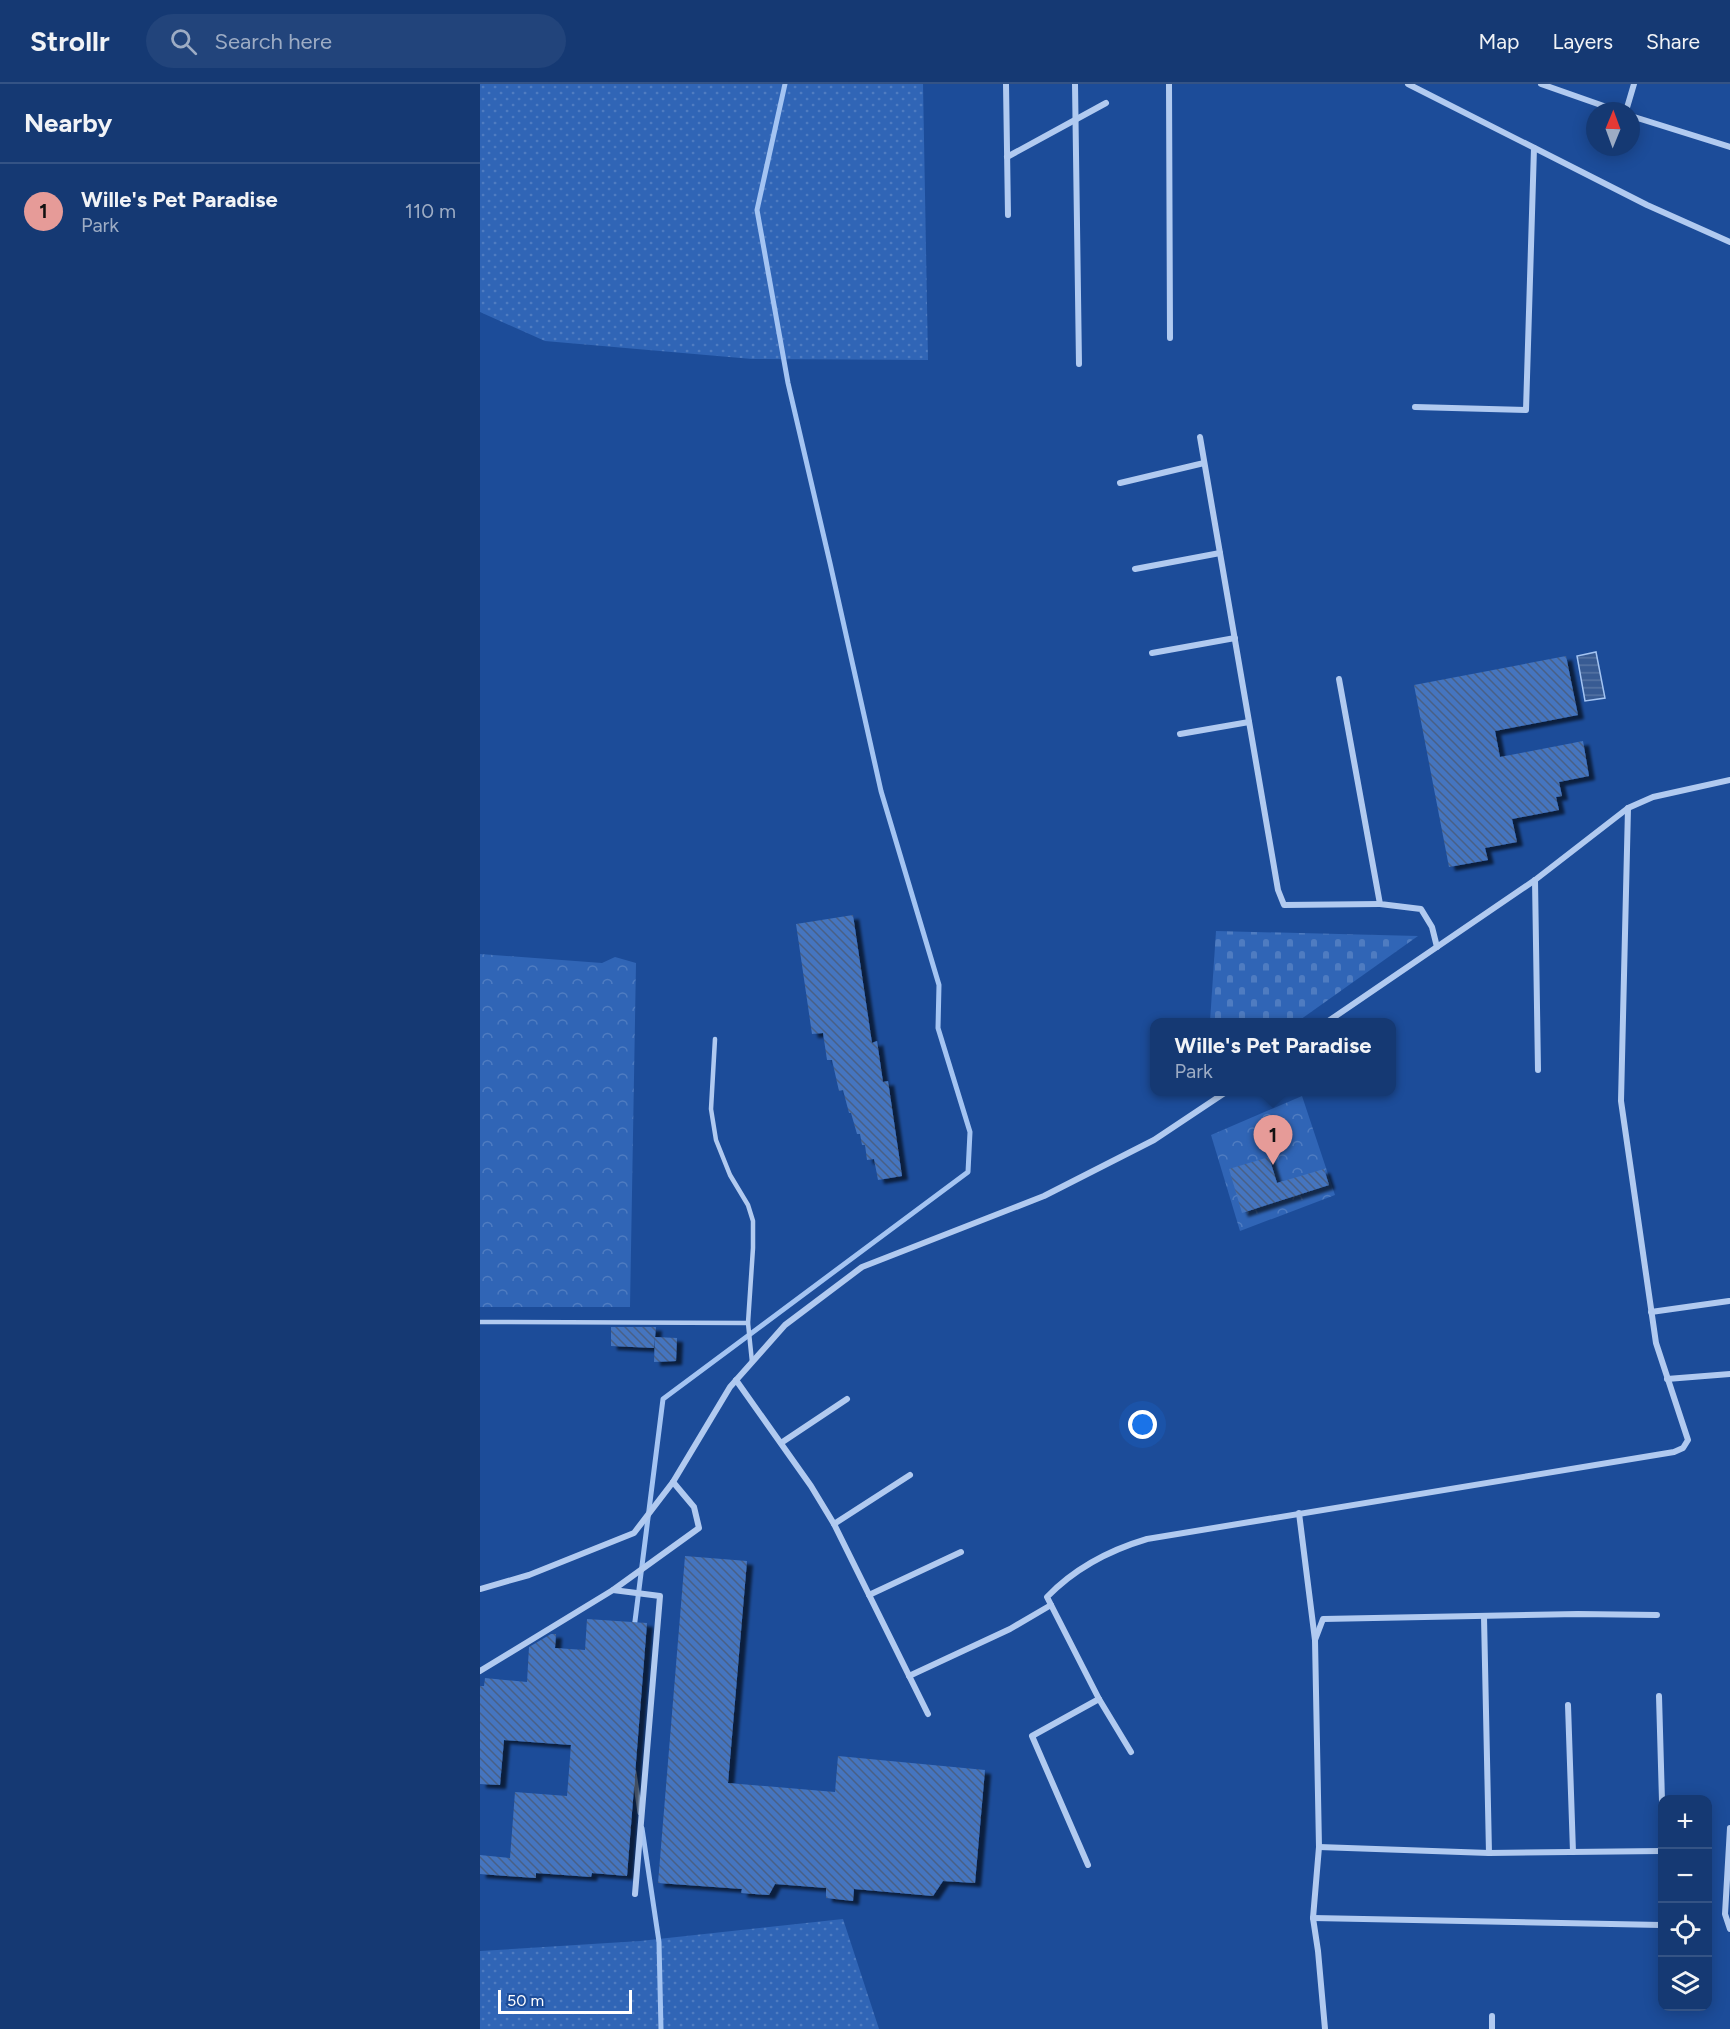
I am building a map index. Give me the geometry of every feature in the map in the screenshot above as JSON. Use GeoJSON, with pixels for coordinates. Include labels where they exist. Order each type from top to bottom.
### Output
{"type":"FeatureCollection","features":[{"type":"Feature","properties":{"kind":"street"},"geometry":{"type":"LineString","coordinates":[[1006,84],[1008,215]]}},
{"type":"Feature","properties":{"kind":"street"},"geometry":{"type":"LineString","coordinates":[[1075,84],[1079,364]]}},
{"type":"Feature","properties":{"kind":"street"},"geometry":{"type":"LineString","coordinates":[[1169,84],[1170,338]]}},
{"type":"Feature","properties":{"kind":"street"},"geometry":{"type":"LineString","coordinates":[[1408,84],[1657,210],[1730,242]]}},
{"type":"Feature","properties":{"kind":"street"},"geometry":{"type":"LineString","coordinates":[[1541,84],[1592,102]]}},
{"type":"Feature","properties":{"kind":"street"},"geometry":{"type":"LineString","coordinates":[[1629,102],[1634,84]]}},
{"type":"Feature","properties":{"kind":"street"},"geometry":{"type":"LineString","coordinates":[[1007,157],[1106,103]]}},
{"type":"Feature","properties":{"kind":"street"},"geometry":{"type":"LineString","coordinates":[[1640,119],[1730,146]]}},
{"type":"Feature","properties":{"kind":"street"},"geometry":{"type":"LineString","coordinates":[[1415,407],[1526,410],[1534,148]]}},
{"type":"Feature","properties":{"kind":"street"},"geometry":{"type":"LineString","coordinates":[[1200,437],[1278,890],[1284,905],[1380,904],[1421,909],[1432,927],[1437,947]]}},
{"type":"Feature","properties":{"kind":"street"},"geometry":{"type":"LineString","coordinates":[[1120,483],[1204,463]]}},
{"type":"Feature","properties":{"kind":"street"},"geometry":{"type":"LineString","coordinates":[[1135,569],[1220,553]]}},
{"type":"Feature","properties":{"kind":"street"},"geometry":{"type":"LineString","coordinates":[[1152,653],[1235,638]]}},
{"type":"Feature","properties":{"kind":"street"},"geometry":{"type":"LineString","coordinates":[[1339,679],[1380,904]]}},
{"type":"Feature","properties":{"kind":"street"},"geometry":{"type":"LineString","coordinates":[[1180,734],[1249,722]]}},
{"type":"Feature","properties":{"kind":"street"},"geometry":{"type":"LineString","coordinates":[[1334,1018],[1535,880],[1628,808],[1653,797],[1730,780]]}},
{"type":"Feature","properties":{"kind":"street"},"geometry":{"type":"LineString","coordinates":[[1131,1752],[1099,1699],[1047,1597],[1060,1583],[1117,1548],[1147,1539],[1674,1452],[1683,1448],[1688,1440],[1656,1343],[1621,1101],[1628,808]]}},
{"type":"Feature","properties":{"kind":"street"},"geometry":{"type":"LineString","coordinates":[[1535,880],[1538,1070]]}},
{"type":"Feature","properties":{"kind":"street"},"geometry":{"type":"LineString","coordinates":[[480,1589],[529,1575],[634,1533],[673,1482],[736,1380],[785,1325],[862,1268],[1044,1197],[1154,1140],[1220,1096]]}},
{"type":"Feature","properties":{"kind":"street"},"geometry":{"type":"LineString","coordinates":[[1651,1312],[1729,1301]]}},
{"type":"Feature","properties":{"kind":"street"},"geometry":{"type":"LineString","coordinates":[[1668,1379],[1730,1374]]}},
{"type":"Feature","properties":{"kind":"street"},"geometry":{"type":"LineString","coordinates":[[736,1380],[811,1486],[834,1524],[928,1714]]}},
{"type":"Feature","properties":{"kind":"street"},"geometry":{"type":"LineString","coordinates":[[781,1443],[847,1399]]}},
{"type":"Feature","properties":{"kind":"street"},"geometry":{"type":"LineString","coordinates":[[834,1524],[910,1475]]}},
{"type":"Feature","properties":{"kind":"street"},"geometry":{"type":"LineString","coordinates":[[480,1671],[613,1590],[699,1528],[694,1507],[673,1482]]}},
{"type":"Feature","properties":{"kind":"street"},"geometry":{"type":"LineString","coordinates":[[1299,1514],[1315,1641],[1319,1847],[1313,1918],[1325,2029]]}},
{"type":"Feature","properties":{"kind":"street"},"geometry":{"type":"LineString","coordinates":[[869,1596],[961,1552]]}},
{"type":"Feature","properties":{"kind":"street"},"geometry":{"type":"LineString","coordinates":[[613,1590],[660,1596],[635,1894]]}},
{"type":"Feature","properties":{"kind":"street"},"geometry":{"type":"LineString","coordinates":[[909,1676],[1010,1629],[1051,1605]]}},
{"type":"Feature","properties":{"kind":"street"},"geometry":{"type":"LineString","coordinates":[[1315,1641],[1323,1619],[1578,1614],[1657,1616]]}},
{"type":"Feature","properties":{"kind":"street"},"geometry":{"type":"LineString","coordinates":[[1484,1617],[1489,1853]]}},
{"type":"Feature","properties":{"kind":"street"},"geometry":{"type":"LineString","coordinates":[[1659,1696],[1662,1795]]}},
{"type":"Feature","properties":{"kind":"street"},"geometry":{"type":"LineString","coordinates":[[1088,1865],[1032,1736],[1099,1699]]}},
{"type":"Feature","properties":{"kind":"street"},"geometry":{"type":"LineString","coordinates":[[1568,1705],[1573,1852]]}},
{"type":"Feature","properties":{"kind":"street"},"geometry":{"type":"LineString","coordinates":[[1730,1828],[1725,1914],[1730,1929]]}},
{"type":"Feature","properties":{"kind":"street"},"geometry":{"type":"LineString","coordinates":[[1319,1847],[1489,1853],[1658,1851]]}},
{"type":"Feature","properties":{"kind":"street"},"geometry":{"type":"LineString","coordinates":[[1313,1918],[1658,1925]]}},
{"type":"Feature","properties":{"kind":"street"},"geometry":{"type":"LineString","coordinates":[[1492,2016],[1492,2029]]}},
{"type":"Feature","properties":{"kind":"lane"},"geometry":{"type":"LineString","coordinates":[[715,1039],[711,1108],[716,1140],[730,1175],[748,1205],[753,1221],[748,1323],[752,1362]]}},
{"type":"Feature","properties":{"kind":"lane"},"geometry":{"type":"LineString","coordinates":[[480,1322],[748,1323]]}},
{"type":"Feature","properties":{"kind":"green space"},"geometry":{"type":"Polygon","coordinates":[[[480,84],[923,84],[928,360],[752,359],[545,341],[480,312],[480,84]]]}},
{"type":"Feature","properties":{"kind":"green space"},"geometry":{"type":"Polygon","coordinates":[[[1216,931],[1418,936],[1303,1018],[1210,1018],[1216,931]]]}},
{"type":"Feature","properties":{"kind":"green space"},"geometry":{"type":"Polygon","coordinates":[[[480,954],[602,963],[615,957],[636,963],[630,1307],[480,1307],[480,954]]]}},
{"type":"Feature","properties":{"kind":"green space"},"geometry":{"type":"Polygon","coordinates":[[[1302,1096],[1335,1195],[1240,1231],[1211,1135],[1302,1096]]]}},
{"type":"Feature","properties":{"kind":"green space"},"geometry":{"type":"Polygon","coordinates":[[[843,1919],[879,2029],[480,2029],[480,1951],[640,1941],[843,1919]]]}},
{"type":"Feature","properties":{"kind":"shaded area"},"geometry":{"type":"Polygon","coordinates":[[[1596,652],[1605,698],[1585,701],[1577,656],[1596,652]]]}},
{"type":"Feature","properties":{"kind":"building"},"geometry":{"type":"Polygon","coordinates":[[[1566,656],[1578,715],[1495,731],[1500,757],[1583,741],[1589,776],[1559,782],[1562,796],[1556,797],[1559,810],[1512,819],[1517,842],[1485,848],[1488,860],[1449,867],[1414,685],[1566,656]]]}},
{"type":"Feature","properties":{"kind":"building"},"geometry":{"type":"Polygon","coordinates":[[[853,915],[872,1043],[877,1041],[883,1082],[888,1081],[902,1176],[878,1180],[874,1159],[867,1160],[865,1145],[862,1145],[860,1134],[857,1134],[843,1090],[839,1091],[832,1060],[827,1060],[823,1033],[812,1034],[796,924],[853,915]]]}},
{"type":"Feature","properties":{"kind":"building"},"geometry":{"type":"Polygon","coordinates":[[[1269,1157],[1277,1183],[1324,1169],[1329,1185],[1242,1213],[1229,1169],[1269,1157]]]}},
{"type":"Feature","properties":{"kind":"building"},"geometry":{"type":"Polygon","coordinates":[[[611,1327],[656,1327],[654,1348],[611,1346],[611,1327]]]}},
{"type":"Feature","properties":{"kind":"building"},"geometry":{"type":"Polygon","coordinates":[[[655,1337],[677,1338],[676,1361],[654,1362],[655,1337]]]}},
{"type":"Feature","properties":{"kind":"building"},"geometry":{"type":"Polygon","coordinates":[[[685,1556],[747,1561],[728,1783],[835,1792],[838,1756],[985,1770],[975,1883],[943,1881],[933,1896],[854,1889],[853,1901],[826,1898],[826,1888],[775,1884],[769,1895],[741,1893],[742,1889],[658,1883],[685,1556]]]}},
{"type":"Feature","properties":{"kind":"building"},"geometry":{"type":"Polygon","coordinates":[[[587,1619],[647,1623],[627,1876],[592,1873],[591,1877],[536,1873],[536,1878],[480,1874],[480,1855],[510,1858],[515,1792],[567,1796],[571,1745],[504,1740],[500,1785],[480,1784],[480,1686],[484,1686],[485,1678],[527,1682],[529,1647],[551,1634],[556,1634],[555,1648],[585,1650],[587,1619]]]}},
{"type":"Feature","properties":{"kind":"waterway"},"geometry":{"type":"LineString","coordinates":[[634,1629],[663,1399],[968,1172],[970,1132],[938,1028],[939,985],[881,791],[788,383],[757,210],[785,84]]}},
{"type":"Feature","properties":{"kind":"waterway"},"geometry":{"type":"LineString","coordinates":[[634,1772],[640,1813]]}},
{"type":"Feature","properties":{"kind":"waterway"},"geometry":{"type":"LineString","coordinates":[[642,1828],[659,1942],[661,2029]]}},
{"type":"Feature","properties":{"kind":"place","name":"Wille's Pet Paradise"},"geometry":{"type":"Point","coordinates":[1273,1165]}}]}
